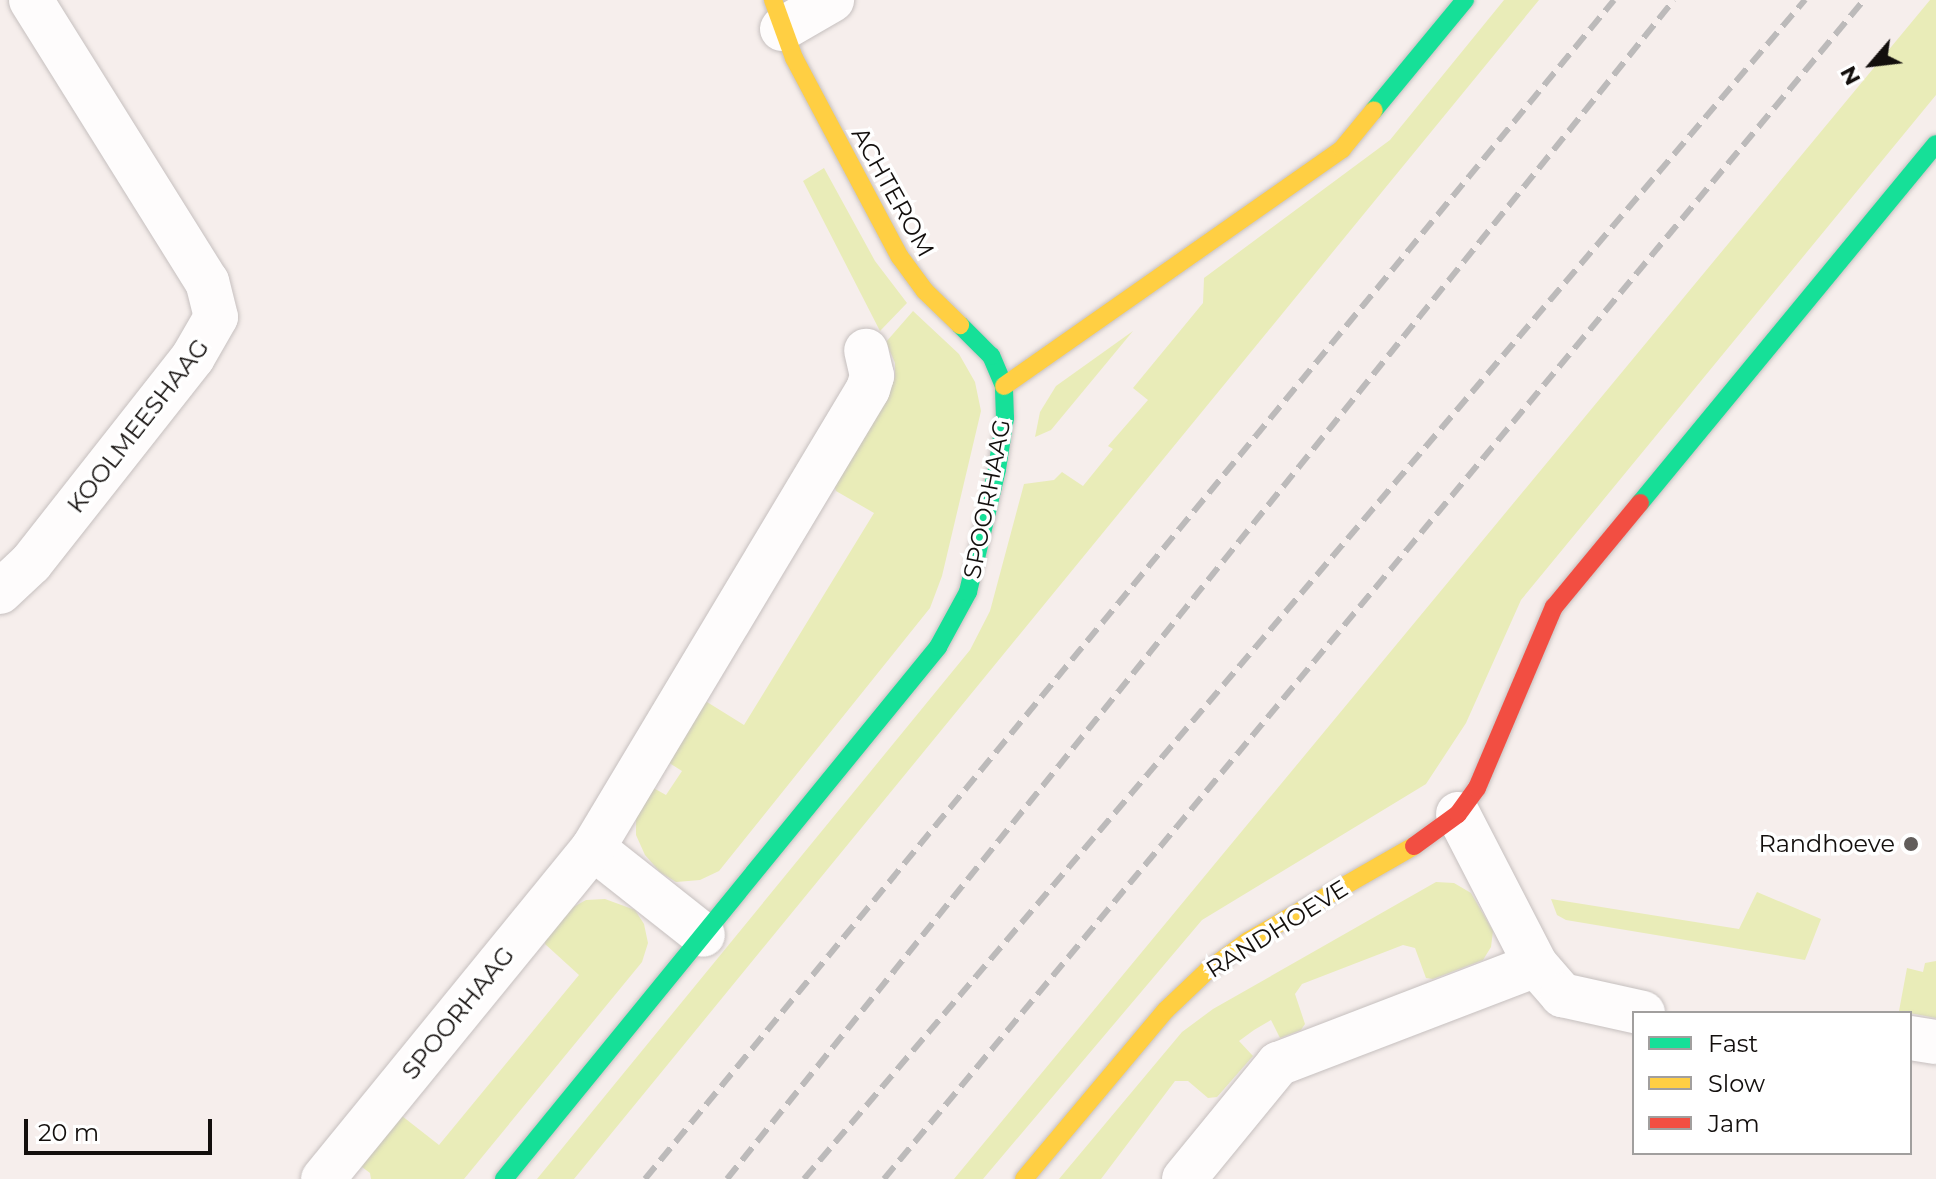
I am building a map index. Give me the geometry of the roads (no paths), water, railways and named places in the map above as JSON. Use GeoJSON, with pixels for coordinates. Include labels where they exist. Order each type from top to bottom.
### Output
{"type":"FeatureCollection","features":[{"type":"Feature","properties":{"kind":"street","name":"KOOLMEESHAAG"},"geometry":{"type":"LineString","coordinates":[[0,592],[31,563],[184,369],[210,333],[216,317],[207,282],[31,0]]}},
{"type":"Feature","properties":{"kind":"street"},"geometry":{"type":"LineString","coordinates":[[778,15],[832,0]]}},
{"type":"Feature","properties":{"kind":"street","name":"SPOORHAAG"},"geometry":{"type":"LineString","coordinates":[[504,1179],[938,647],[968,592],[997,469],[1005,418],[1004,386],[1342,149],[1465,0]]}},
{"type":"Feature","properties":{"kind":"street","name":"ACHTEROM"},"geometry":{"type":"LineString","coordinates":[[778,15],[843,154],[900,257],[925,291],[970,331],[991,356],[1004,386]]}},
{"type":"Feature","properties":{"kind":"street","name":"RANDHOEVE"},"geometry":{"type":"LineString","coordinates":[[1024,1179],[1166,1010],[1207,971],[1248,941],[1410,849],[1458,814],[1477,788],[1554,607],[1936,144]]}},
{"type":"Feature","properties":{"kind":"street","name":"SPOORHAAG"},"geometry":{"type":"LineString","coordinates":[[323,1179],[593,848],[868,389],[872,376],[866,351]]}},
{"type":"Feature","properties":{"kind":"street"},"geometry":{"type":"LineString","coordinates":[[1458,814],[1536,965],[1562,995],[1634,1011]]}},
{"type":"Feature","properties":{"kind":"street"},"geometry":{"type":"LineString","coordinates":[[593,848],[703,935]]}},
{"type":"Feature","properties":{"kind":"street"},"geometry":{"type":"LineString","coordinates":[[1184,1179],[1278,1064],[1536,965]]}},
{"type":"Feature","properties":{"kind":"street"},"geometry":{"type":"LineString","coordinates":[[1912,1038],[1936,1042]]}},
{"type":"Feature","properties":{"kind":"railway"},"geometry":{"type":"LineString","coordinates":[[645,1179],[1614,0]]}},
{"type":"Feature","properties":{"kind":"railway"},"geometry":{"type":"LineString","coordinates":[[727,1179],[1674,0]]}},
{"type":"Feature","properties":{"kind":"railway"},"geometry":{"type":"LineString","coordinates":[[804,1179],[1805,0]]}},
{"type":"Feature","properties":{"kind":"railway"},"geometry":{"type":"LineString","coordinates":[[884,1179],[1864,0]]}},
{"type":"Feature","properties":{"kind":"place","name":"Randhoeve"},"geometry":{"type":"Point","coordinates":[1911,844]}}]}
